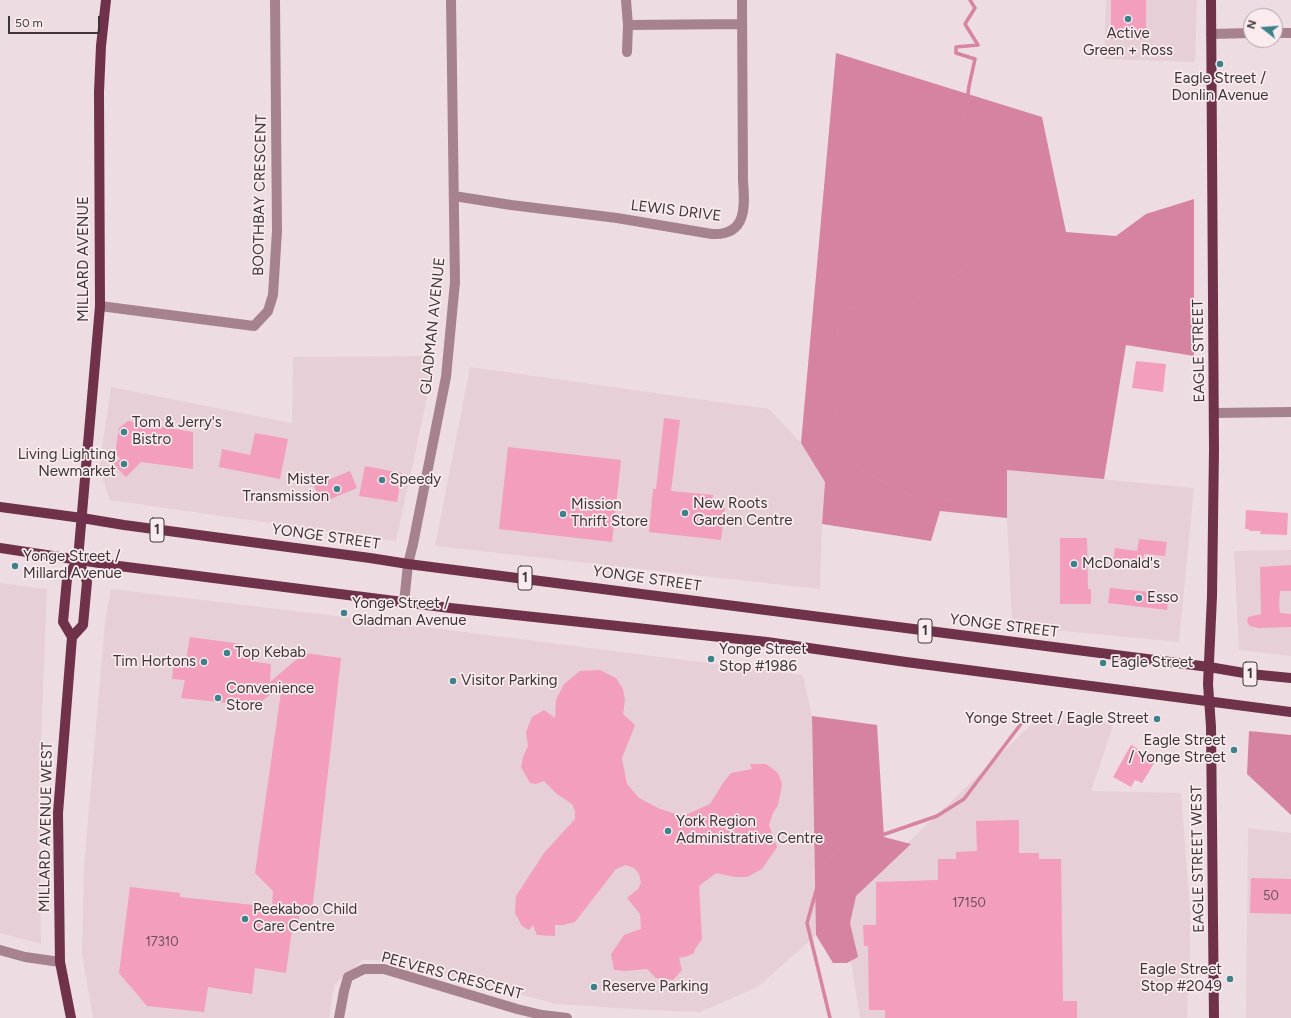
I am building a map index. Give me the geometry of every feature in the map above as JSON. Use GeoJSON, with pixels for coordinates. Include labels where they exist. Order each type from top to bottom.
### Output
{"type":"FeatureCollection","features":[{"type":"Feature","properties":{"kind":"main road","name":"MILLARD AVENUE"},"geometry":{"type":"LineString","coordinates":[[82,518],[100,306],[99,92],[100,46],[106,0]]}},
{"type":"Feature","properties":{"kind":"main road","name":"EAGLE STREET"},"geometry":{"type":"LineString","coordinates":[[1209,701],[1214,413],[1211,0]]}},
{"type":"Feature","properties":{"kind":"main road","name":"YONGE STREET"},"geometry":{"type":"LineString","coordinates":[[0,507],[124,525],[363,556],[408,564],[1209,666],[1250,674],[1291,678]]}},
{"type":"Feature","properties":{"kind":"main road"},"geometry":{"type":"LineString","coordinates":[[78,559],[88,582],[83,625],[72,636],[63,622],[67,579],[78,559],[82,518]]}},
{"type":"Feature","properties":{"kind":"main road","name":"1"},"geometry":{"type":"LineString","coordinates":[[0,548],[404,603],[767,642],[906,662],[1291,712]]}},
{"type":"Feature","properties":{"kind":"main road","name":"MILLARD AVENUE WEST"},"geometry":{"type":"LineString","coordinates":[[71,1018],[60,962],[58,813],[72,636]]}},
{"type":"Feature","properties":{"kind":"main road","name":"EAGLE STREET WEST"},"geometry":{"type":"LineString","coordinates":[[1209,701],[1211,727],[1214,1018]]}},
{"type":"Feature","properties":{"kind":"street","name":"BOOTHBAY CRESCENT"},"geometry":{"type":"LineString","coordinates":[[100,306],[254,326],[268,311],[273,295],[277,231],[275,0]]}},
{"type":"Feature","properties":{"kind":"street","name":"GLADMAN AVENUE"},"geometry":{"type":"LineString","coordinates":[[404,603],[408,564],[446,377],[455,282],[451,0]]}},
{"type":"Feature","properties":{"kind":"street"},"geometry":{"type":"LineString","coordinates":[[626,0],[628,25],[627,52]]}},
{"type":"Feature","properties":{"kind":"street","name":"LEWIS DRIVE"},"geometry":{"type":"LineString","coordinates":[[454,196],[511,205],[617,218],[712,234],[720,235],[732,231],[738,225],[745,204],[743,181],[742,0]]}},
{"type":"Feature","properties":{"kind":"street"},"geometry":{"type":"LineString","coordinates":[[628,25],[742,24]]}},
{"type":"Feature","properties":{"kind":"street"},"geometry":{"type":"LineString","coordinates":[[1211,34],[1243,33]]}},
{"type":"Feature","properties":{"kind":"street"},"geometry":{"type":"LineString","coordinates":[[1214,413],[1291,412]]}},
{"type":"Feature","properties":{"kind":"street"},"geometry":{"type":"LineString","coordinates":[[0,950],[25,957],[60,962]]}},
{"type":"Feature","properties":{"kind":"street","name":"PEEVERS CRESCENT"},"geometry":{"type":"LineString","coordinates":[[339,1018],[348,977],[364,969],[384,970],[517,1009],[542,1015],[567,1018]]}},
{"type":"Feature","properties":{"kind":"shaded area"},"geometry":{"type":"Polygon","coordinates":[[[1106,0],[1197,0],[1195,62],[1104,59],[1106,0]]]}},
{"type":"Feature","properties":{"kind":"shaded area"},"geometry":{"type":"Polygon","coordinates":[[[836,53],[1042,117],[1066,232],[1116,236],[1146,214],[1194,199],[1194,356],[1126,345],[1104,479],[1007,470],[1007,518],[940,511],[931,541],[822,524],[825,482],[801,443],[836,53]]]}},
{"type":"Feature","properties":{"kind":"shaded area"},"geometry":{"type":"Polygon","coordinates":[[[432,356],[426,403],[396,541],[110,500],[99,468],[111,387],[292,423],[293,357],[432,356]]]}},
{"type":"Feature","properties":{"kind":"shaded area"},"geometry":{"type":"Polygon","coordinates":[[[470,367],[769,409],[801,443],[825,482],[820,589],[435,546],[470,367]]]}},
{"type":"Feature","properties":{"kind":"shaded area"},"geometry":{"type":"Polygon","coordinates":[[[1007,470],[1194,488],[1179,642],[1012,626],[1007,518],[1007,470]]]}},
{"type":"Feature","properties":{"kind":"shaded area"},"geometry":{"type":"Polygon","coordinates":[[[1291,550],[1291,656],[1239,650],[1234,551],[1291,550]]]}},
{"type":"Feature","properties":{"kind":"shaded area"},"geometry":{"type":"Polygon","coordinates":[[[0,583],[47,589],[39,791],[41,944],[0,933],[0,583]]]}},
{"type":"Feature","properties":{"kind":"shaded area"},"geometry":{"type":"Polygon","coordinates":[[[111,589],[803,675],[812,716],[816,935],[758,987],[700,1012],[556,1004],[397,961],[363,960],[334,985],[329,1018],[93,1018],[82,955],[84,866],[105,621],[111,589]]]}},
{"type":"Feature","properties":{"kind":"shaded area"},"geometry":{"type":"Polygon","coordinates":[[[812,716],[877,725],[884,837],[911,844],[856,896],[850,923],[858,957],[847,963],[833,963],[816,935],[812,716]]]}},
{"type":"Feature","properties":{"kind":"shaded area"},"geometry":{"type":"Polygon","coordinates":[[[1038,718],[1114,723],[1091,791],[1181,793],[1190,911],[1187,1018],[860,1018],[842,906],[1038,718]]]}},
{"type":"Feature","properties":{"kind":"shaded area"},"geometry":{"type":"Polygon","coordinates":[[[1249,731],[1291,735],[1291,815],[1247,774],[1249,731]]]}},
{"type":"Feature","properties":{"kind":"shaded area"},"geometry":{"type":"Polygon","coordinates":[[[1248,828],[1291,833],[1291,1018],[1246,1018],[1248,828]]]}},
{"type":"Feature","properties":{"kind":"building","name":"Active Green + Ross"},"geometry":{"type":"Polygon","coordinates":[[[1111,0],[1146,0],[1146,39],[1111,39],[1111,0]]]}},
{"type":"Feature","properties":{"kind":"building"},"geometry":{"type":"Polygon","coordinates":[[[1136,361],[1166,364],[1163,392],[1132,388],[1136,361]]]}},
{"type":"Feature","properties":{"kind":"building"},"geometry":{"type":"Polygon","coordinates":[[[664,418],[680,420],[671,491],[713,495],[712,506],[725,508],[721,540],[649,532],[653,489],[656,489],[664,418]]]}},
{"type":"Feature","properties":{"kind":"building"},"geometry":{"type":"Polygon","coordinates":[[[128,421],[193,432],[193,469],[141,462],[126,477],[113,464],[120,459],[115,453],[119,428],[128,421]]]}},
{"type":"Feature","properties":{"kind":"building"},"geometry":{"type":"Polygon","coordinates":[[[255,433],[288,439],[280,479],[219,467],[222,449],[250,455],[255,433]]]}},
{"type":"Feature","properties":{"kind":"building"},"geometry":{"type":"Polygon","coordinates":[[[508,447],[621,460],[612,542],[499,529],[508,447]]]}},
{"type":"Feature","properties":{"kind":"building"},"geometry":{"type":"Polygon","coordinates":[[[365,466],[402,473],[397,502],[359,496],[365,466]]]}},
{"type":"Feature","properties":{"kind":"building"},"geometry":{"type":"Polygon","coordinates":[[[350,471],[357,488],[321,503],[314,486],[350,471]]]}},
{"type":"Feature","properties":{"kind":"building"},"geometry":{"type":"Polygon","coordinates":[[[1246,510],[1288,513],[1287,535],[1260,534],[1261,531],[1249,531],[1249,529],[1245,529],[1246,510]]]}},
{"type":"Feature","properties":{"kind":"building","name":"McDonald's"},"geometry":{"type":"Polygon","coordinates":[[[1060,538],[1087,538],[1088,589],[1091,589],[1091,604],[1060,604],[1060,538]]]}},
{"type":"Feature","properties":{"kind":"building"},"geometry":{"type":"Polygon","coordinates":[[[1139,539],[1167,542],[1165,556],[1144,554],[1142,568],[1113,565],[1115,548],[1137,551],[1139,539]]]}},
{"type":"Feature","properties":{"kind":"building"},"geometry":{"type":"Polygon","coordinates":[[[1291,565],[1291,591],[1280,591],[1279,604],[1280,613],[1291,614],[1291,627],[1258,628],[1250,626],[1247,622],[1248,617],[1261,614],[1260,567],[1291,565]]]}},
{"type":"Feature","properties":{"kind":"building"},"geometry":{"type":"Polygon","coordinates":[[[1110,588],[1169,594],[1167,610],[1108,603],[1110,588]]]}},
{"type":"Feature","properties":{"kind":"building"},"geometry":{"type":"Polygon","coordinates":[[[190,637],[242,644],[256,662],[271,664],[270,682],[304,653],[341,658],[312,912],[299,911],[299,923],[293,922],[286,973],[255,968],[252,994],[208,987],[204,1012],[147,1006],[119,973],[130,887],[180,893],[180,897],[272,907],[273,891],[255,873],[282,685],[256,706],[181,698],[185,680],[172,679],[174,659],[186,660],[190,637]]]}},
{"type":"Feature","properties":{"kind":"building","name":"York Region Administrative Centre"},"geometry":{"type":"Polygon","coordinates":[[[600,670],[616,678],[623,689],[625,700],[623,714],[635,725],[622,758],[627,784],[639,798],[658,808],[679,815],[688,814],[710,804],[731,773],[752,769],[750,764],[766,764],[778,773],[782,784],[778,805],[773,813],[769,825],[777,847],[762,869],[747,877],[735,877],[716,873],[699,886],[702,939],[694,953],[679,958],[682,970],[673,980],[656,978],[647,969],[625,971],[614,970],[611,954],[624,935],[641,929],[640,914],[627,898],[638,889],[641,883],[639,874],[634,868],[626,865],[616,869],[575,922],[555,925],[555,936],[537,935],[533,925],[529,930],[522,926],[515,913],[516,896],[544,853],[575,819],[575,811],[572,804],[557,794],[544,781],[536,784],[530,783],[521,767],[523,757],[528,746],[526,732],[532,717],[544,710],[555,718],[556,700],[564,684],[580,671],[600,670]]]}},
{"type":"Feature","properties":{"kind":"building"},"geometry":{"type":"Polygon","coordinates":[[[1131,745],[1156,760],[1142,783],[1135,780],[1131,787],[1113,777],[1131,745]]]}},
{"type":"Feature","properties":{"kind":"building"},"geometry":{"type":"Polygon","coordinates":[[[1019,820],[1019,853],[1039,853],[1039,859],[1061,859],[1063,1001],[1077,1001],[1077,1018],[885,1018],[885,1010],[869,1010],[868,946],[864,946],[863,925],[876,925],[876,882],[938,880],[938,859],[956,859],[956,852],[977,851],[976,821],[1019,820]]]}},
{"type":"Feature","properties":{"kind":"building"},"geometry":{"type":"Polygon","coordinates":[[[1251,878],[1291,879],[1291,914],[1250,913],[1251,878]]]}},
{"type":"Feature","properties":{"kind":"waterway"},"geometry":{"type":"LineString","coordinates":[[970,0],[975,8],[965,24],[978,45],[956,47],[956,53],[975,59],[969,86],[964,126],[981,147],[964,154],[970,225],[965,247],[967,268],[913,302],[839,310],[837,337],[822,373],[835,394],[841,442],[849,461],[894,488],[928,501],[991,502]]}},
{"type":"Feature","properties":{"kind":"waterway"},"geometry":{"type":"LineString","coordinates":[[830,1018],[807,923],[823,866],[836,851],[937,816],[964,799],[1027,716]]}},
{"type":"Feature","properties":{"kind":"place","name":"Active Green + Ross"},"geometry":{"type":"Point","coordinates":[1128,19]}},
{"type":"Feature","properties":{"kind":"place","name":"Eagle Street / Donlin Avenue"},"geometry":{"type":"Point","coordinates":[1220,64]}},
{"type":"Feature","properties":{"kind":"place","name":"Tom & Jerry's Bistro"},"geometry":{"type":"Point","coordinates":[124,432]}},
{"type":"Feature","properties":{"kind":"place","name":"Living Lighting Newmarket"},"geometry":{"type":"Point","coordinates":[124,464]}},
{"type":"Feature","properties":{"kind":"place","name":"Speedy"},"geometry":{"type":"Point","coordinates":[382,480]}},
{"type":"Feature","properties":{"kind":"place","name":"Mister Transmission"},"geometry":{"type":"Point","coordinates":[337,489]}},
{"type":"Feature","properties":{"kind":"place","name":"New Roots Garden Centre"},"geometry":{"type":"Point","coordinates":[685,513]}},
{"type":"Feature","properties":{"kind":"place","name":"Mission Thrift Store"},"geometry":{"type":"Point","coordinates":[563,514]}},
{"type":"Feature","properties":{"kind":"place","name":"McDonald's"},"geometry":{"type":"Point","coordinates":[1074,564]}},
{"type":"Feature","properties":{"kind":"place","name":"Yonge Street / Millard Avenue"},"geometry":{"type":"Point","coordinates":[15,566]}},
{"type":"Feature","properties":{"kind":"place","name":"Esso"},"geometry":{"type":"Point","coordinates":[1139,598]}},
{"type":"Feature","properties":{"kind":"place","name":"Yonge Street / Gladman Avenue"},"geometry":{"type":"Point","coordinates":[344,613]}},
{"type":"Feature","properties":{"kind":"place","name":"Top Kebab"},"geometry":{"type":"Point","coordinates":[227,653]}},
{"type":"Feature","properties":{"kind":"place","name":"Yonge Street Stop #1986"},"geometry":{"type":"Point","coordinates":[711,659]}},
{"type":"Feature","properties":{"kind":"place","name":"Tim Hortons"},"geometry":{"type":"Point","coordinates":[204,662]}},
{"type":"Feature","properties":{"kind":"place","name":"Eagle Street"},"geometry":{"type":"Point","coordinates":[1103,663]}},
{"type":"Feature","properties":{"kind":"place","name":"Visitor Parking"},"geometry":{"type":"Point","coordinates":[453,681]}},
{"type":"Feature","properties":{"kind":"place","name":"Convenience Store"},"geometry":{"type":"Point","coordinates":[218,698]}},
{"type":"Feature","properties":{"kind":"place","name":"Yonge Street / Eagle Street"},"geometry":{"type":"Point","coordinates":[1157,719]}},
{"type":"Feature","properties":{"kind":"place","name":"Eagle Street / Yonge Street"},"geometry":{"type":"Point","coordinates":[1234,750]}},
{"type":"Feature","properties":{"kind":"place","name":"York Region Administrative Centre"},"geometry":{"type":"Point","coordinates":[668,831]}},
{"type":"Feature","properties":{"kind":"place","name":"Peekaboo Child Care Centre"},"geometry":{"type":"Point","coordinates":[245,919]}},
{"type":"Feature","properties":{"kind":"place","name":"Eagle Street Stop #2049"},"geometry":{"type":"Point","coordinates":[1230,979]}},
{"type":"Feature","properties":{"kind":"place","name":"Reserve Parking"},"geometry":{"type":"Point","coordinates":[594,987]}}]}
